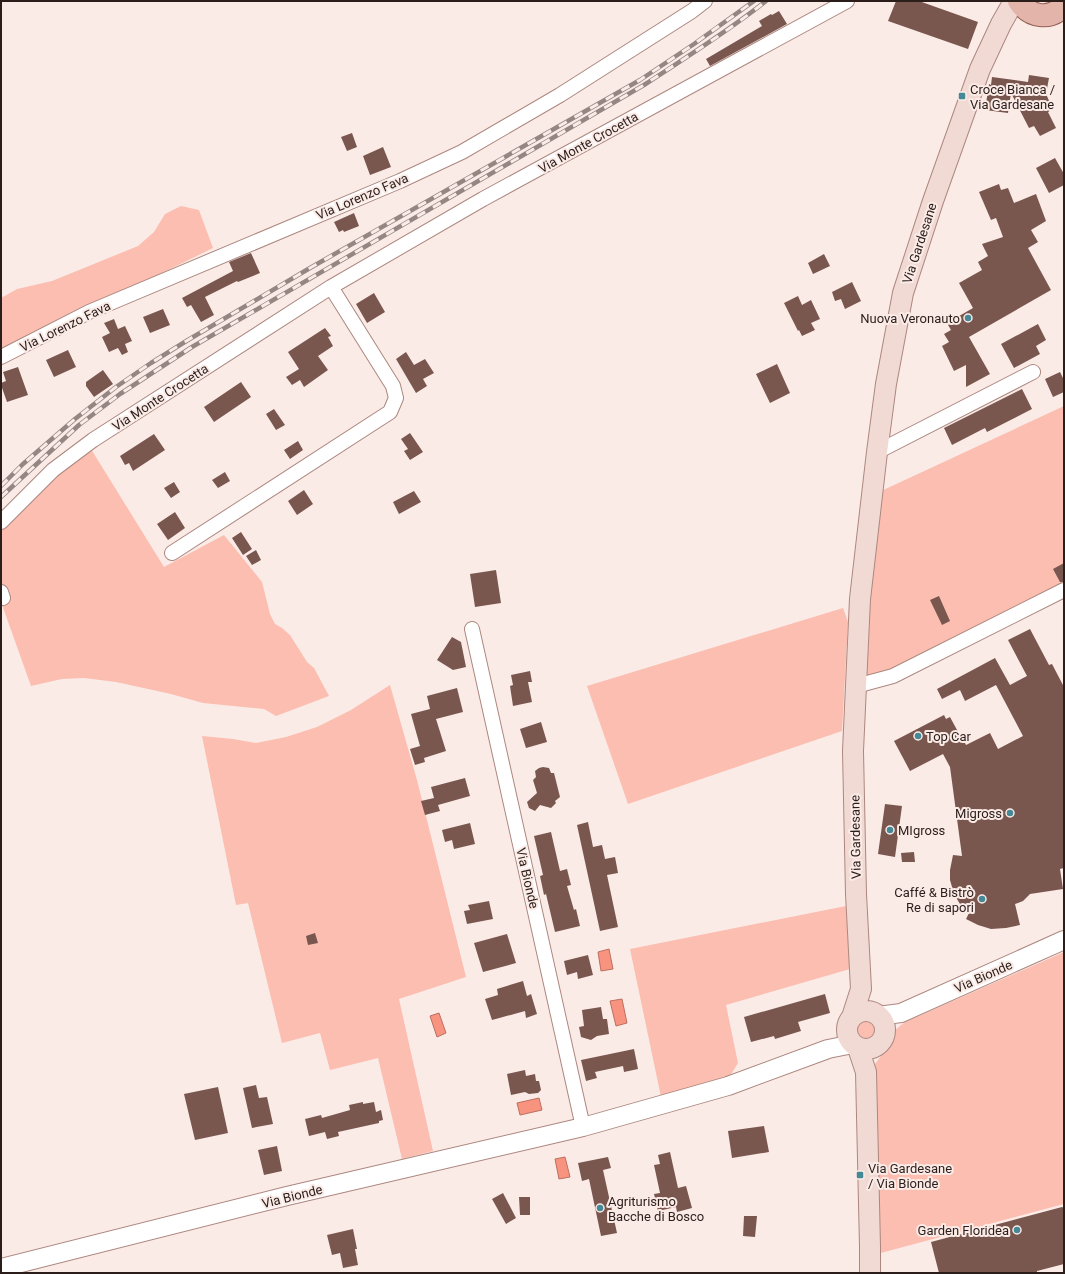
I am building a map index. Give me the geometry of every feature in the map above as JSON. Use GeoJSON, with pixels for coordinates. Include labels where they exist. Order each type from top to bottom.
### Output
{"type":"FeatureCollection","features":[{"type":"Feature","properties":{"kind":"main road","name":"Via Gardesane"},"geometry":{"type":"LineString","coordinates":[[865,1031],[861,989],[856,894],[852,751],[860,599],[886,384],[903,292],[933,201],[980,69],[1001,24],[1014,1]]}},
{"type":"Feature","properties":{"kind":"main road","name":"Via Gardesane"},"geometry":{"type":"LineString","coordinates":[[993,43],[1006,30],[1022,18],[1041,9]]}},
{"type":"Feature","properties":{"kind":"main road"},"geometry":{"type":"LineString","coordinates":[[1041,9],[1064,30]]}},
{"type":"Feature","properties":{"kind":"main road"},"geometry":{"type":"LineString","coordinates":[[865,1031],[870,1273]]}},
{"type":"Feature","properties":{"kind":"street","name":"Via Lorenzo Fava"},"geometry":{"type":"LineString","coordinates":[[1,357],[89,312],[400,181],[462,152],[560,95],[692,11],[705,1]]}},
{"type":"Feature","properties":{"kind":"street","name":"Via Monte Crocetta"},"geometry":{"type":"LineString","coordinates":[[1,522],[53,470],[93,440],[330,287],[483,199],[847,1]]}},
{"type":"Feature","properties":{"kind":"street"},"geometry":{"type":"LineString","coordinates":[[172,553],[390,412],[396,398],[393,386],[330,287]]}},
{"type":"Feature","properties":{"kind":"street"},"geometry":{"type":"LineString","coordinates":[[877,452],[1033,372]]}},
{"type":"Feature","properties":{"kind":"street"},"geometry":{"type":"LineString","coordinates":[[856,686],[893,676],[1064,590]]}},
{"type":"Feature","properties":{"kind":"street","name":"Via Bionde"},"geometry":{"type":"LineString","coordinates":[[472,629],[583,1127]]}},
{"type":"Feature","properties":{"kind":"street","name":"Via Bionde"},"geometry":{"type":"LineString","coordinates":[[1,1268],[287,1196],[583,1127],[728,1086],[828,1049],[901,1012],[1064,940]]}},
{"type":"Feature","properties":{"kind":"shaded area"},"geometry":{"type":"Polygon","coordinates":[[[181,206],[199,210],[213,248],[121,293],[37,330],[1,349],[1,298],[17,289],[52,281],[138,246],[154,232],[165,214],[181,206]]]}},
{"type":"Feature","properties":{"kind":"shaded area"},"geometry":{"type":"Polygon","coordinates":[[[1064,406],[1064,583],[864,687],[864,653],[879,492],[1064,406]]]}},
{"type":"Feature","properties":{"kind":"shaded area"},"geometry":{"type":"Polygon","coordinates":[[[86,441],[164,567],[224,535],[262,582],[270,614],[275,624],[290,635],[307,662],[314,668],[329,696],[276,716],[264,709],[203,703],[171,694],[116,682],[84,678],[62,679],[31,686],[1,602],[1,517],[86,441]]]}},
{"type":"Feature","properties":{"kind":"shaded area"},"geometry":{"type":"Polygon","coordinates":[[[843,608],[848,622],[842,731],[628,804],[587,686],[843,608]]]}},
{"type":"Feature","properties":{"kind":"shaded area"},"geometry":{"type":"Polygon","coordinates":[[[390,685],[417,780],[466,977],[399,999],[433,1151],[402,1159],[378,1058],[330,1070],[320,1033],[282,1043],[248,903],[236,905],[202,736],[256,743],[286,737],[317,727],[351,710],[390,685]]]}},
{"type":"Feature","properties":{"kind":"shaded area"},"geometry":{"type":"Polygon","coordinates":[[[846,906],[850,969],[726,1005],[738,1063],[727,1081],[661,1097],[630,949],[846,906]]]}},
{"type":"Feature","properties":{"kind":"shaded area"},"geometry":{"type":"Polygon","coordinates":[[[609,949],[613,969],[601,971],[598,952],[609,949]]]}},
{"type":"Feature","properties":{"kind":"shaded area"},"geometry":{"type":"Polygon","coordinates":[[[1064,952],[1064,1204],[877,1254],[875,1064],[892,1041],[895,1030],[905,1022],[1064,952]]]}},
{"type":"Feature","properties":{"kind":"shaded area"},"geometry":{"type":"Polygon","coordinates":[[[622,999],[627,1023],[616,1026],[610,1001],[622,999]]]}},
{"type":"Feature","properties":{"kind":"shaded area"},"geometry":{"type":"Polygon","coordinates":[[[439,1013],[446,1033],[437,1037],[430,1016],[439,1013]]]}},
{"type":"Feature","properties":{"kind":"shaded area"},"geometry":{"type":"Polygon","coordinates":[[[866,1017],[876,1021],[880,1031],[876,1041],[866,1045],[856,1041],[852,1031],[856,1021],[866,1017]]]}},
{"type":"Feature","properties":{"kind":"shaded area"},"geometry":{"type":"Polygon","coordinates":[[[539,1098],[542,1110],[520,1115],[517,1103],[539,1098]]]}},
{"type":"Feature","properties":{"kind":"shaded area"},"geometry":{"type":"Polygon","coordinates":[[[565,1157],[570,1177],[559,1179],[555,1159],[565,1157]]]}},
{"type":"Feature","properties":{"kind":"building"},"geometry":{"type":"Polygon","coordinates":[[[896,1],[919,1],[978,22],[968,49],[888,21],[896,1]]]}},
{"type":"Feature","properties":{"kind":"building"},"geometry":{"type":"Polygon","coordinates":[[[779,11],[787,24],[710,66],[706,59],[762,26],[759,21],[779,11]]]}},
{"type":"Feature","properties":{"kind":"building"},"geometry":{"type":"Polygon","coordinates":[[[1029,75],[1049,78],[1046,94],[1053,109],[1048,112],[1056,128],[1040,136],[1034,126],[1029,128],[1011,93],[1008,113],[985,110],[989,84],[991,85],[992,77],[1028,82],[1029,75]]]}},
{"type":"Feature","properties":{"kind":"building"},"geometry":{"type":"Polygon","coordinates":[[[352,133],[357,147],[347,151],[341,137],[352,133]]]}},
{"type":"Feature","properties":{"kind":"building"},"geometry":{"type":"Polygon","coordinates":[[[383,147],[391,167],[370,175],[363,156],[383,147]]]}},
{"type":"Feature","properties":{"kind":"building"},"geometry":{"type":"Polygon","coordinates":[[[1055,158],[1064,174],[1064,185],[1049,193],[1036,168],[1055,158]]]}},
{"type":"Feature","properties":{"kind":"building"},"geometry":{"type":"Polygon","coordinates":[[[999,184],[1001,190],[1008,188],[1014,203],[1036,194],[1046,221],[1031,230],[1038,242],[1028,248],[1051,290],[969,337],[990,374],[966,387],[966,365],[954,371],[942,346],[949,342],[944,334],[951,330],[947,323],[973,308],[959,283],[982,270],[978,262],[988,256],[982,244],[1003,237],[996,218],[991,220],[979,192],[999,184]]]}},
{"type":"Feature","properties":{"kind":"building"},"geometry":{"type":"Polygon","coordinates":[[[354,213],[359,226],[344,232],[343,230],[339,232],[334,222],[354,213]]]}},
{"type":"Feature","properties":{"kind":"building"},"geometry":{"type":"Polygon","coordinates":[[[251,253],[260,273],[238,282],[237,281],[205,297],[214,315],[201,322],[191,305],[187,307],[182,298],[233,271],[229,262],[251,253]]]}},
{"type":"Feature","properties":{"kind":"building"},"geometry":{"type":"Polygon","coordinates":[[[824,254],[830,266],[813,274],[808,263],[824,254]]]}},
{"type":"Feature","properties":{"kind":"building"},"geometry":{"type":"Polygon","coordinates":[[[852,282],[861,301],[845,309],[841,299],[835,301],[832,292],[852,282]]]}},
{"type":"Feature","properties":{"kind":"building"},"geometry":{"type":"Polygon","coordinates":[[[374,293],[385,312],[367,323],[356,304],[374,293]]]}},
{"type":"Feature","properties":{"kind":"building"},"geometry":{"type":"Polygon","coordinates":[[[798,296],[802,305],[811,300],[820,319],[811,323],[815,330],[802,336],[784,303],[798,296]]]}},
{"type":"Feature","properties":{"kind":"building"},"geometry":{"type":"Polygon","coordinates":[[[163,309],[170,325],[150,333],[143,317],[163,309]]]}},
{"type":"Feature","properties":{"kind":"building"},"geometry":{"type":"Polygon","coordinates":[[[114,319],[118,329],[125,326],[132,341],[125,344],[128,352],[122,355],[118,348],[109,352],[102,337],[110,333],[104,323],[114,319]]]}},
{"type":"Feature","properties":{"kind":"building"},"geometry":{"type":"Polygon","coordinates":[[[1038,324],[1046,340],[1036,346],[1040,354],[1014,368],[1001,344],[1038,324]]]}},
{"type":"Feature","properties":{"kind":"building"},"geometry":{"type":"Polygon","coordinates":[[[325,328],[331,336],[328,337],[333,346],[318,356],[328,370],[304,387],[300,380],[292,385],[286,377],[299,369],[288,352],[325,328]]]}},
{"type":"Feature","properties":{"kind":"building"},"geometry":{"type":"Polygon","coordinates":[[[68,350],[76,367],[54,377],[46,360],[68,350]]]}},
{"type":"Feature","properties":{"kind":"building"},"geometry":{"type":"Polygon","coordinates":[[[406,352],[414,365],[425,359],[434,373],[423,379],[427,386],[416,393],[396,359],[406,352]]]}},
{"type":"Feature","properties":{"kind":"building"},"geometry":{"type":"Polygon","coordinates":[[[777,364],[790,393],[770,403],[756,374],[777,364]]]}},
{"type":"Feature","properties":{"kind":"building"},"geometry":{"type":"Polygon","coordinates":[[[18,367],[28,395],[7,402],[1,385],[1,383],[6,381],[3,372],[18,367]]]}},
{"type":"Feature","properties":{"kind":"building"},"geometry":{"type":"Polygon","coordinates":[[[103,370],[113,384],[94,397],[86,386],[86,382],[103,370]]]}},
{"type":"Feature","properties":{"kind":"building"},"geometry":{"type":"Polygon","coordinates":[[[1060,372],[1064,380],[1064,392],[1053,397],[1045,379],[1060,372]]]}},
{"type":"Feature","properties":{"kind":"building"},"geometry":{"type":"Polygon","coordinates":[[[241,382],[251,397],[214,422],[204,407],[241,382]]]}},
{"type":"Feature","properties":{"kind":"building"},"geometry":{"type":"Polygon","coordinates":[[[1022,389],[1032,409],[987,432],[985,428],[952,445],[944,428],[1022,389]]]}},
{"type":"Feature","properties":{"kind":"building"},"geometry":{"type":"Polygon","coordinates":[[[274,409],[285,425],[276,430],[266,414],[274,409]]]}},
{"type":"Feature","properties":{"kind":"building"},"geometry":{"type":"Polygon","coordinates":[[[410,433],[423,452],[410,460],[404,451],[408,449],[401,439],[410,433]]]}},
{"type":"Feature","properties":{"kind":"building"},"geometry":{"type":"Polygon","coordinates":[[[154,434],[165,450],[133,471],[129,463],[125,465],[120,456],[154,434]]]}},
{"type":"Feature","properties":{"kind":"building"},"geometry":{"type":"Polygon","coordinates":[[[298,441],[303,450],[290,459],[284,450],[298,441]]]}},
{"type":"Feature","properties":{"kind":"building"},"geometry":{"type":"Polygon","coordinates":[[[225,472],[230,481],[218,488],[212,480],[225,472]]]}},
{"type":"Feature","properties":{"kind":"building"},"geometry":{"type":"Polygon","coordinates":[[[174,482],[180,492],[171,498],[164,488],[174,482]]]}},
{"type":"Feature","properties":{"kind":"building"},"geometry":{"type":"Polygon","coordinates":[[[304,490],[313,504],[297,515],[288,501],[304,490]]]}},
{"type":"Feature","properties":{"kind":"building"},"geometry":{"type":"Polygon","coordinates":[[[414,491],[421,502],[399,514],[393,502],[414,491]]]}},
{"type":"Feature","properties":{"kind":"building"},"geometry":{"type":"Polygon","coordinates":[[[175,512],[185,528],[168,540],[157,524],[175,512]]]}},
{"type":"Feature","properties":{"kind":"building"},"geometry":{"type":"Polygon","coordinates":[[[241,532],[252,549],[243,555],[232,538],[241,532]]]}},
{"type":"Feature","properties":{"kind":"building"},"geometry":{"type":"Polygon","coordinates":[[[256,550],[261,560],[252,565],[246,556],[256,550]]]}},
{"type":"Feature","properties":{"kind":"building"},"geometry":{"type":"Polygon","coordinates":[[[1064,563],[1064,582],[1060,582],[1053,569],[1064,563]]]}},
{"type":"Feature","properties":{"kind":"building"},"geometry":{"type":"Polygon","coordinates":[[[496,570],[501,603],[475,607],[470,574],[496,570]]]}},
{"type":"Feature","properties":{"kind":"building"},"geometry":{"type":"Polygon","coordinates":[[[939,596],[950,621],[942,625],[930,600],[939,596]]]}},
{"type":"Feature","properties":{"kind":"building","name":"Migross"},"geometry":{"type":"Polygon","coordinates":[[[1030,629],[1049,665],[1052,664],[1064,687],[1064,868],[1060,869],[1063,889],[1030,894],[1023,901],[1015,904],[1020,925],[991,929],[966,919],[969,913],[960,904],[954,894],[950,880],[953,855],[962,856],[950,767],[943,754],[910,771],[894,741],[944,715],[946,719],[950,717],[966,745],[990,733],[998,749],[1023,736],[996,685],[965,701],[960,690],[942,699],[937,689],[995,658],[1010,685],[1027,676],[1008,640],[1030,629]]]}},
{"type":"Feature","properties":{"kind":"building"},"geometry":{"type":"Polygon","coordinates":[[[452,637],[461,642],[466,667],[453,670],[437,660],[452,637]]]}},
{"type":"Feature","properties":{"kind":"building"},"geometry":{"type":"Polygon","coordinates":[[[530,671],[532,682],[528,682],[532,702],[513,706],[510,686],[513,685],[511,675],[530,671]]]}},
{"type":"Feature","properties":{"kind":"building"},"geometry":{"type":"Polygon","coordinates":[[[457,688],[463,712],[436,719],[446,751],[424,758],[425,762],[415,765],[410,749],[420,746],[411,714],[430,709],[427,696],[457,688]]]}},
{"type":"Feature","properties":{"kind":"building"},"geometry":{"type":"Polygon","coordinates":[[[541,722],[547,742],[526,748],[520,729],[541,722]]]}},
{"type":"Feature","properties":{"kind":"building"},"geometry":{"type":"Polygon","coordinates":[[[543,767],[549,768],[551,773],[554,773],[560,797],[555,801],[556,803],[551,808],[540,805],[535,811],[529,808],[527,802],[537,793],[533,780],[536,777],[535,771],[543,767]]]}},
{"type":"Feature","properties":{"kind":"building"},"geometry":{"type":"Polygon","coordinates":[[[465,778],[470,796],[438,805],[440,811],[425,815],[421,801],[434,798],[431,787],[465,778]]]}},
{"type":"Feature","properties":{"kind":"building"},"geometry":{"type":"Polygon","coordinates":[[[885,804],[902,806],[895,857],[878,854],[885,804]]]}},
{"type":"Feature","properties":{"kind":"building"},"geometry":{"type":"Polygon","coordinates":[[[588,822],[593,847],[602,845],[605,859],[615,857],[618,873],[607,875],[618,927],[600,931],[577,825],[588,822]]]}},
{"type":"Feature","properties":{"kind":"building"},"geometry":{"type":"Polygon","coordinates":[[[470,823],[475,844],[454,849],[452,840],[445,842],[442,830],[470,823]]]}},
{"type":"Feature","properties":{"kind":"building"},"geometry":{"type":"Polygon","coordinates":[[[551,832],[560,871],[567,869],[571,885],[567,886],[574,910],[576,909],[580,926],[555,932],[546,894],[544,895],[540,876],[543,875],[534,836],[551,832]]]}},
{"type":"Feature","properties":{"kind":"building"},"geometry":{"type":"Polygon","coordinates":[[[914,852],[915,862],[902,862],[901,853],[914,852]]]}},
{"type":"Feature","properties":{"kind":"building"},"geometry":{"type":"Polygon","coordinates":[[[489,901],[493,919],[467,924],[464,911],[470,910],[468,905],[489,901]]]}},
{"type":"Feature","properties":{"kind":"building"},"geometry":{"type":"Polygon","coordinates":[[[315,933],[318,943],[308,945],[306,936],[315,933]]]}},
{"type":"Feature","properties":{"kind":"building"},"geometry":{"type":"Polygon","coordinates":[[[507,934],[516,963],[483,972],[474,943],[507,934]]]}},
{"type":"Feature","properties":{"kind":"building"},"geometry":{"type":"Polygon","coordinates":[[[588,955],[593,975],[578,979],[577,972],[567,975],[564,961],[588,955]]]}},
{"type":"Feature","properties":{"kind":"building"},"geometry":{"type":"Polygon","coordinates":[[[523,981],[527,996],[531,994],[537,1014],[526,1018],[525,1011],[492,1020],[485,999],[498,995],[497,989],[523,981]]]}},
{"type":"Feature","properties":{"kind":"building"},"geometry":{"type":"Polygon","coordinates":[[[825,994],[830,1013],[798,1022],[801,1031],[775,1039],[774,1036],[751,1042],[744,1017],[825,994]]]}},
{"type":"Feature","properties":{"kind":"building"},"geometry":{"type":"Polygon","coordinates":[[[601,1007],[603,1019],[607,1019],[609,1034],[597,1036],[591,1040],[581,1037],[579,1027],[584,1026],[582,1010],[601,1007]]]}},
{"type":"Feature","properties":{"kind":"building"},"geometry":{"type":"Polygon","coordinates":[[[634,1049],[638,1069],[624,1072],[623,1066],[595,1072],[597,1078],[586,1081],[581,1060],[634,1049]]]}},
{"type":"Feature","properties":{"kind":"building"},"geometry":{"type":"Polygon","coordinates":[[[525,1070],[526,1076],[535,1074],[536,1081],[539,1081],[541,1090],[538,1093],[529,1094],[525,1092],[511,1095],[507,1074],[525,1070]]]}},
{"type":"Feature","properties":{"kind":"building"},"geometry":{"type":"Polygon","coordinates":[[[256,1085],[259,1098],[267,1097],[273,1124],[252,1128],[243,1088],[256,1085]]]}},
{"type":"Feature","properties":{"kind":"building"},"geometry":{"type":"Polygon","coordinates":[[[218,1087],[228,1133],[195,1140],[184,1094],[218,1087]]]}},
{"type":"Feature","properties":{"kind":"building"},"geometry":{"type":"Polygon","coordinates":[[[363,1102],[363,1104],[374,1102],[376,1112],[381,1110],[383,1120],[379,1121],[379,1123],[338,1132],[339,1136],[327,1139],[325,1132],[309,1136],[305,1119],[321,1115],[322,1118],[350,1110],[349,1105],[363,1102]]]}},
{"type":"Feature","properties":{"kind":"building"},"geometry":{"type":"Polygon","coordinates":[[[764,1126],[769,1152],[732,1158],[728,1131],[764,1126]]]}},
{"type":"Feature","properties":{"kind":"building"},"geometry":{"type":"Polygon","coordinates":[[[277,1146],[282,1171],[264,1175],[258,1150],[277,1146]]]}},
{"type":"Feature","properties":{"kind":"building"},"geometry":{"type":"Polygon","coordinates":[[[670,1152],[678,1188],[686,1186],[692,1208],[677,1212],[676,1207],[658,1211],[654,1194],[660,1193],[654,1165],[660,1164],[658,1155],[670,1152]]]}},
{"type":"Feature","properties":{"kind":"building"},"geometry":{"type":"Polygon","coordinates":[[[608,1157],[611,1168],[603,1170],[617,1233],[601,1236],[589,1179],[582,1181],[578,1163],[608,1157]]]}},
{"type":"Feature","properties":{"kind":"building"},"geometry":{"type":"Polygon","coordinates":[[[503,1193],[516,1218],[506,1224],[492,1199],[503,1193]]]}},
{"type":"Feature","properties":{"kind":"building"},"geometry":{"type":"Polygon","coordinates":[[[519,1197],[530,1197],[530,1215],[520,1215],[519,1197]]]}},
{"type":"Feature","properties":{"kind":"building","name":"Garden Floridea"},"geometry":{"type":"Polygon","coordinates":[[[1062,1207],[1064,1208],[1064,1264],[1037,1271],[1037,1273],[939,1273],[931,1242],[1062,1207]]]}},
{"type":"Feature","properties":{"kind":"building"},"geometry":{"type":"Polygon","coordinates":[[[744,1216],[757,1216],[755,1237],[743,1236],[744,1216]]]}},
{"type":"Feature","properties":{"kind":"building"},"geometry":{"type":"Polygon","coordinates":[[[353,1229],[357,1249],[355,1249],[358,1265],[343,1268],[340,1253],[332,1255],[327,1235],[353,1229]]]}},
{"type":"Feature","properties":{"kind":"railway"},"geometry":{"type":"LineString","coordinates":[[1,486],[23,464],[75,419],[116,387],[151,363],[310,268],[640,80],[754,1]]}},
{"type":"Feature","properties":{"kind":"railway"},"geometry":{"type":"LineString","coordinates":[[1,497],[79,425],[120,394],[192,347],[644,85],[721,34],[766,1]]}},
{"type":"Feature","properties":{"kind":"place","name":"Croce Bianca / Via Gardesane"},"geometry":{"type":"Point","coordinates":[962,96]}},
{"type":"Feature","properties":{"kind":"place","name":"Nuova Veronauto"},"geometry":{"type":"Point","coordinates":[968,318]}},
{"type":"Feature","properties":{"kind":"place","name":"Top Car"},"geometry":{"type":"Point","coordinates":[918,736]}},
{"type":"Feature","properties":{"kind":"place","name":"Migross"},"geometry":{"type":"Point","coordinates":[1010,813]}},
{"type":"Feature","properties":{"kind":"place","name":"MIgross"},"geometry":{"type":"Point","coordinates":[890,830]}},
{"type":"Feature","properties":{"kind":"place","name":"Caffé & Bistrò Re di sapori"},"geometry":{"type":"Point","coordinates":[982,899]}},
{"type":"Feature","properties":{"kind":"place","name":"Via Gardesane / Via Bionde"},"geometry":{"type":"Point","coordinates":[860,1175]}},
{"type":"Feature","properties":{"kind":"place","name":"Agriturismo Bacche di Bosco"},"geometry":{"type":"Point","coordinates":[600,1208]}},
{"type":"Feature","properties":{"kind":"place","name":"Garden Floridea"},"geometry":{"type":"Point","coordinates":[1017,1230]}}]}
